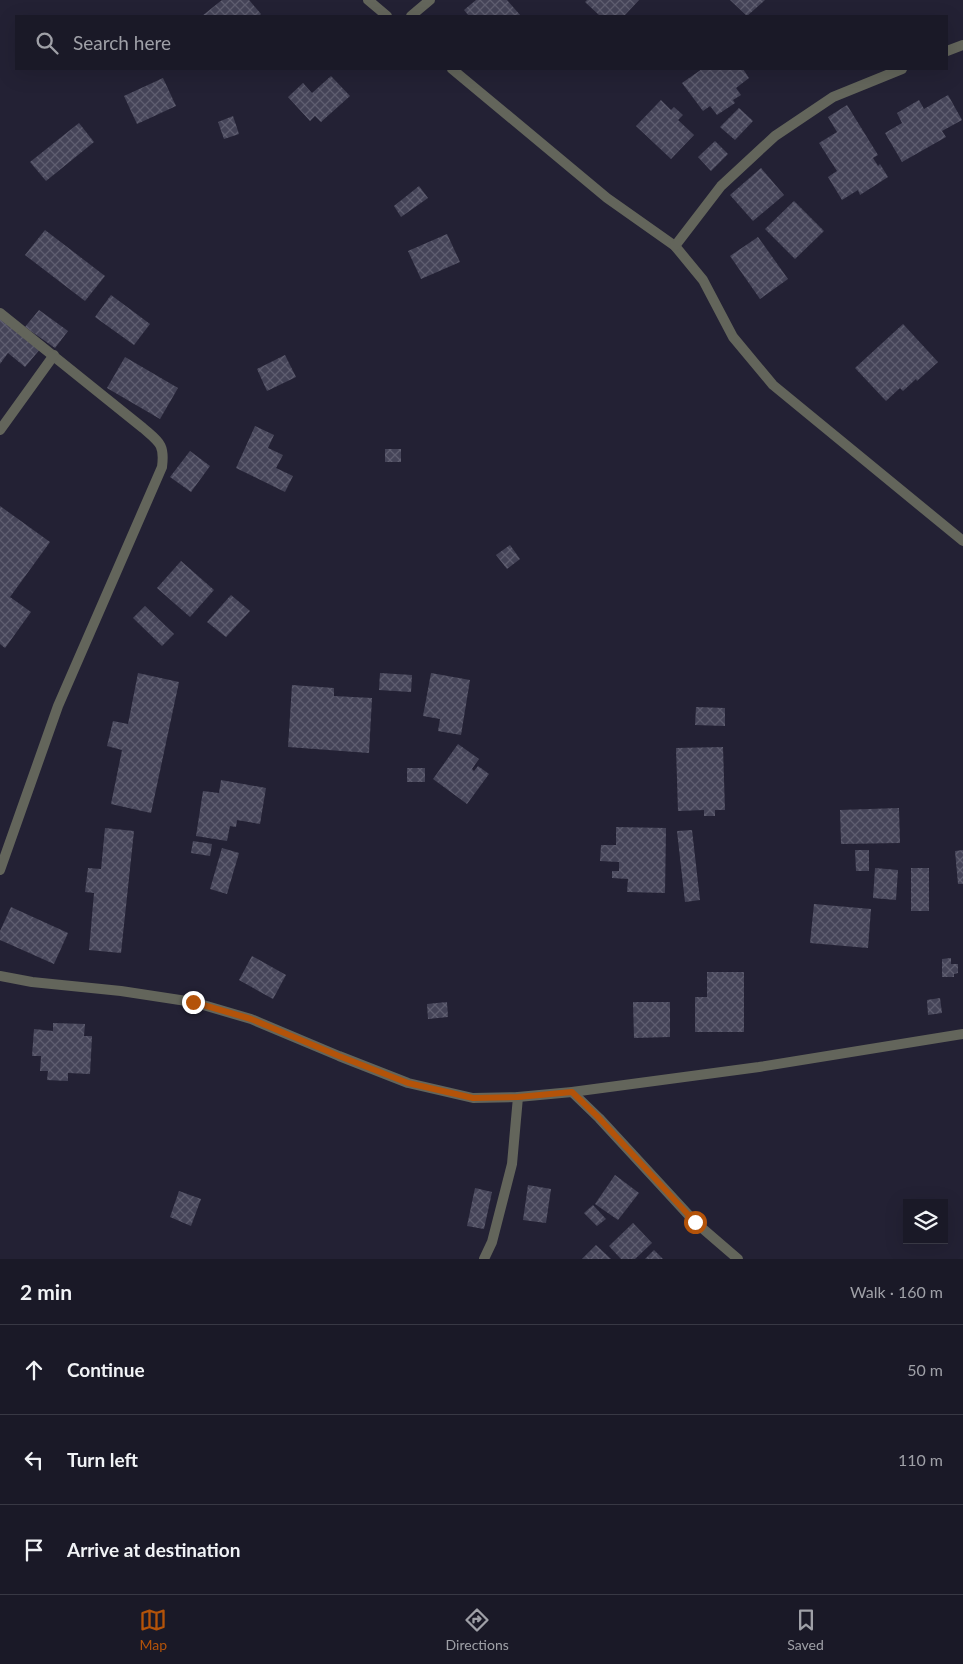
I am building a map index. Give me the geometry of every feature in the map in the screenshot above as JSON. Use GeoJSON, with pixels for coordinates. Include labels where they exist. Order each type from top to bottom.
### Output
{"type":"FeatureCollection","features":[{"type":"Feature","properties":{"kind":"street"},"geometry":{"type":"LineString","coordinates":[[368,0],[386,15]]}},
{"type":"Feature","properties":{"kind":"street"},"geometry":{"type":"LineString","coordinates":[[412,15],[430,0]]}},
{"type":"Feature","properties":{"kind":"street"},"geometry":{"type":"LineString","coordinates":[[948,51],[963,45]]}},
{"type":"Feature","properties":{"kind":"street"},"geometry":{"type":"LineString","coordinates":[[453,70],[607,198],[675,246],[702,280],[733,337],[773,385],[963,541]]}},
{"type":"Feature","properties":{"kind":"street"},"geometry":{"type":"LineString","coordinates":[[675,246],[721,186],[775,136],[833,97],[900,70]]}},
{"type":"Feature","properties":{"kind":"street"},"geometry":{"type":"LineString","coordinates":[[0,313],[159,442],[164,454],[162,467],[58,706],[0,870]]}},
{"type":"Feature","properties":{"kind":"street"},"geometry":{"type":"LineString","coordinates":[[0,430],[54,355]]}},
{"type":"Feature","properties":{"kind":"street"},"geometry":{"type":"LineString","coordinates":[[0,976],[32,982],[121,991],[193,1002],[251,1019],[408,1083],[473,1098],[518,1097],[572,1092],[759,1067],[963,1034]]}},
{"type":"Feature","properties":{"kind":"street"},"geometry":{"type":"LineString","coordinates":[[572,1092],[599,1118],[695,1222],[738,1259]]}},
{"type":"Feature","properties":{"kind":"street"},"geometry":{"type":"LineString","coordinates":[[484,1259],[492,1242],[512,1164],[518,1097]]}},
{"type":"Feature","properties":{"kind":"building"},"geometry":{"type":"Polygon","coordinates":[[[222,0],[249,0],[261,14],[260,15],[203,15],[222,0]]]}},
{"type":"Feature","properties":{"kind":"building"},"geometry":{"type":"Polygon","coordinates":[[[476,0],[507,0],[520,15],[468,15],[464,10],[476,0]]]}},
{"type":"Feature","properties":{"kind":"building"},"geometry":{"type":"Polygon","coordinates":[[[587,0],[639,0],[625,15],[599,15],[585,2],[587,0]]]}},
{"type":"Feature","properties":{"kind":"building"},"geometry":{"type":"Polygon","coordinates":[[[730,0],[765,0],[748,15],[730,0]]]}},
{"type":"Feature","properties":{"kind":"building"},"geometry":{"type":"Polygon","coordinates":[[[701,70],[744,70],[749,78],[736,88],[741,95],[733,100],[735,103],[717,115],[710,106],[703,111],[682,83],[701,70]]]}},
{"type":"Feature","properties":{"kind":"building"},"geometry":{"type":"Polygon","coordinates":[[[331,76],[350,96],[321,122],[315,116],[310,121],[288,97],[303,83],[312,93],[331,76]]]}},
{"type":"Feature","properties":{"kind":"building"},"geometry":{"type":"Polygon","coordinates":[[[163,78],[176,106],[137,124],[124,96],[163,78]]]}},
{"type":"Feature","properties":{"kind":"building"},"geometry":{"type":"Polygon","coordinates":[[[948,95],[962,120],[942,131],[946,137],[902,162],[885,133],[902,123],[897,113],[919,100],[924,109],[948,95]]]}},
{"type":"Feature","properties":{"kind":"building"},"geometry":{"type":"Polygon","coordinates":[[[661,100],[671,110],[674,107],[683,115],[678,120],[694,135],[671,159],[636,126],[661,100]]]}},
{"type":"Feature","properties":{"kind":"building"},"geometry":{"type":"Polygon","coordinates":[[[847,105],[878,155],[873,158],[878,166],[880,164],[888,177],[860,195],[858,190],[842,200],[828,177],[837,171],[819,143],[837,132],[828,117],[847,105]]]}},
{"type":"Feature","properties":{"kind":"building"},"geometry":{"type":"Polygon","coordinates":[[[739,108],[753,121],[735,140],[720,127],[739,108]]]}},
{"type":"Feature","properties":{"kind":"building"},"geometry":{"type":"Polygon","coordinates":[[[233,116],[239,134],[224,139],[218,122],[233,116]]]}},
{"type":"Feature","properties":{"kind":"building"},"geometry":{"type":"Polygon","coordinates":[[[79,123],[94,142],[46,181],[30,162],[79,123]]]}},
{"type":"Feature","properties":{"kind":"building"},"geometry":{"type":"Polygon","coordinates":[[[715,141],[728,154],[711,171],[698,157],[715,141]]]}},
{"type":"Feature","properties":{"kind":"building"},"geometry":{"type":"Polygon","coordinates":[[[761,168],[784,195],[753,221],[730,195],[761,168]]]}},
{"type":"Feature","properties":{"kind":"building"},"geometry":{"type":"Polygon","coordinates":[[[419,186],[428,198],[401,217],[394,206],[419,186]]]}},
{"type":"Feature","properties":{"kind":"building"},"geometry":{"type":"Polygon","coordinates":[[[794,201],[824,231],[795,259],[765,229],[794,201]]]}},
{"type":"Feature","properties":{"kind":"building"},"geometry":{"type":"Polygon","coordinates":[[[45,230],[105,276],[85,301],[25,255],[45,230]]]}},
{"type":"Feature","properties":{"kind":"building"},"geometry":{"type":"Polygon","coordinates":[[[447,234],[460,262],[421,279],[408,251],[447,234]]]}},
{"type":"Feature","properties":{"kind":"building"},"geometry":{"type":"Polygon","coordinates":[[[758,237],[788,279],[760,299],[730,256],[758,237]]]}},
{"type":"Feature","properties":{"kind":"building"},"geometry":{"type":"Polygon","coordinates":[[[111,295],[150,324],[134,345],[95,317],[111,295]]]}},
{"type":"Feature","properties":{"kind":"building"},"geometry":{"type":"Polygon","coordinates":[[[39,310],[68,331],[55,348],[25,327],[39,310]]]}},
{"type":"Feature","properties":{"kind":"building"},"geometry":{"type":"Polygon","coordinates":[[[0,315],[41,348],[25,367],[8,353],[0,364],[0,315]]]}},
{"type":"Feature","properties":{"kind":"building"},"geometry":{"type":"Polygon","coordinates":[[[903,324],[938,362],[917,381],[916,379],[903,391],[900,388],[886,401],[855,368],[903,324]]]}},
{"type":"Feature","properties":{"kind":"building"},"geometry":{"type":"Polygon","coordinates":[[[285,355],[296,377],[267,391],[257,369],[285,355]]]}},
{"type":"Feature","properties":{"kind":"building"},"geometry":{"type":"Polygon","coordinates":[[[125,357],[178,388],[160,419],[107,388],[125,357]]]}},
{"type":"Feature","properties":{"kind":"building"},"geometry":{"type":"Polygon","coordinates":[[[255,426],[274,435],[268,448],[283,455],[276,468],[293,476],[285,492],[236,468],[255,426]]]}},
{"type":"Feature","properties":{"kind":"building"},"geometry":{"type":"Polygon","coordinates":[[[385,449],[401,449],[401,462],[385,462],[385,449]]]}},
{"type":"Feature","properties":{"kind":"building"},"geometry":{"type":"Polygon","coordinates":[[[190,451],[210,466],[191,492],[170,477],[190,451]]]}},
{"type":"Feature","properties":{"kind":"building"},"geometry":{"type":"Polygon","coordinates":[[[0,506],[50,542],[10,597],[31,612],[5,648],[0,644],[0,506]]]}},
{"type":"Feature","properties":{"kind":"building"},"geometry":{"type":"Polygon","coordinates":[[[510,545],[520,559],[507,569],[496,555],[510,545]]]}},
{"type":"Feature","properties":{"kind":"building"},"geometry":{"type":"Polygon","coordinates":[[[181,561],[214,590],[190,617],[157,588],[181,561]]]}},
{"type":"Feature","properties":{"kind":"building"},"geometry":{"type":"Polygon","coordinates":[[[231,595],[250,611],[226,637],[207,622],[231,595]]]}},
{"type":"Feature","properties":{"kind":"building"},"geometry":{"type":"Polygon","coordinates":[[[145,606],[174,634],[162,646],[133,618],[145,606]]]}},
{"type":"Feature","properties":{"kind":"building"},"geometry":{"type":"Polygon","coordinates":[[[138,673],[179,682],[151,813],[111,804],[122,750],[107,746],[113,721],[128,724],[138,673]]]}},
{"type":"Feature","properties":{"kind":"building"},"geometry":{"type":"Polygon","coordinates":[[[380,673],[412,675],[411,692],[379,690],[380,673]]]}},
{"type":"Feature","properties":{"kind":"building"},"geometry":{"type":"Polygon","coordinates":[[[431,673],[470,680],[461,735],[438,731],[440,719],[423,716],[431,673]]]}},
{"type":"Feature","properties":{"kind":"building"},"geometry":{"type":"Polygon","coordinates":[[[292,685],[334,688],[334,696],[372,698],[369,753],[288,747],[292,685]]]}},
{"type":"Feature","properties":{"kind":"building"},"geometry":{"type":"Polygon","coordinates":[[[696,707],[725,708],[725,726],[695,725],[696,707]]]}},
{"type":"Feature","properties":{"kind":"building"},"geometry":{"type":"Polygon","coordinates":[[[458,744],[479,759],[472,769],[474,771],[478,766],[489,774],[467,804],[433,779],[458,744]]]}},
{"type":"Feature","properties":{"kind":"building"},"geometry":{"type":"Polygon","coordinates":[[[723,747],[725,810],[715,810],[715,816],[704,816],[704,810],[678,811],[676,748],[723,747]]]}},
{"type":"Feature","properties":{"kind":"building"},"geometry":{"type":"Polygon","coordinates":[[[407,768],[425,768],[425,782],[407,782],[407,768]]]}},
{"type":"Feature","properties":{"kind":"building"},"geometry":{"type":"Polygon","coordinates":[[[221,780],[266,788],[260,824],[237,820],[236,827],[230,826],[227,841],[196,836],[203,791],[219,793],[221,780]]]}},
{"type":"Feature","properties":{"kind":"building"},"geometry":{"type":"Polygon","coordinates":[[[899,808],[900,843],[841,844],[840,810],[899,808]]]}},
{"type":"Feature","properties":{"kind":"building"},"geometry":{"type":"Polygon","coordinates":[[[616,827],[666,828],[665,893],[627,892],[628,879],[612,878],[612,871],[619,871],[619,862],[600,861],[601,845],[616,845],[616,827]]]}},
{"type":"Feature","properties":{"kind":"building"},"geometry":{"type":"Polygon","coordinates":[[[105,828],[134,831],[121,953],[89,950],[94,893],[85,892],[88,868],[101,869],[105,828]]]}},
{"type":"Feature","properties":{"kind":"building"},"geometry":{"type":"Polygon","coordinates":[[[692,830],[700,900],[685,902],[677,831],[692,830]]]}},
{"type":"Feature","properties":{"kind":"building"},"geometry":{"type":"Polygon","coordinates":[[[193,841],[212,844],[210,856],[191,853],[193,841]]]}},
{"type":"Feature","properties":{"kind":"building"},"geometry":{"type":"Polygon","coordinates":[[[222,848],[239,853],[227,894],[210,889],[222,848]]]}},
{"type":"Feature","properties":{"kind":"building"},"geometry":{"type":"Polygon","coordinates":[[[855,850],[869,850],[869,871],[856,871],[855,850]]]}},
{"type":"Feature","properties":{"kind":"building"},"geometry":{"type":"Polygon","coordinates":[[[963,850],[963,884],[958,884],[955,851],[963,850]]]}},
{"type":"Feature","properties":{"kind":"building"},"geometry":{"type":"Polygon","coordinates":[[[875,868],[898,870],[896,900],[873,898],[875,868]]]}},
{"type":"Feature","properties":{"kind":"building"},"geometry":{"type":"Polygon","coordinates":[[[911,868],[929,868],[929,911],[911,911],[911,868]]]}},
{"type":"Feature","properties":{"kind":"building"},"geometry":{"type":"Polygon","coordinates":[[[814,904],[871,909],[868,948],[810,943],[814,904]]]}},
{"type":"Feature","properties":{"kind":"building"},"geometry":{"type":"Polygon","coordinates":[[[11,907],[68,933],[54,964],[0,940],[0,931],[11,907]]]}},
{"type":"Feature","properties":{"kind":"building"},"geometry":{"type":"Polygon","coordinates":[[[252,956],[286,975],[273,999],[239,980],[252,956]]]}},
{"type":"Feature","properties":{"kind":"building"},"geometry":{"type":"Polygon","coordinates":[[[951,958],[951,964],[958,964],[958,973],[954,974],[954,977],[942,977],[942,959],[951,958]]]}},
{"type":"Feature","properties":{"kind":"building"},"geometry":{"type":"Polygon","coordinates":[[[707,972],[744,972],[744,1032],[695,1032],[695,997],[707,997],[707,972]]]}},
{"type":"Feature","properties":{"kind":"building"},"geometry":{"type":"Polygon","coordinates":[[[940,998],[942,1013],[928,1015],[927,1000],[940,998]]]}},
{"type":"Feature","properties":{"kind":"building"},"geometry":{"type":"Polygon","coordinates":[[[447,1002],[448,1017],[428,1019],[427,1004],[447,1002]]]}},
{"type":"Feature","properties":{"kind":"building"},"geometry":{"type":"Polygon","coordinates":[[[633,1002],[670,1002],[670,1037],[634,1038],[633,1002]]]}},
{"type":"Feature","properties":{"kind":"building"},"geometry":{"type":"Polygon","coordinates":[[[53,1023],[85,1024],[84,1036],[92,1036],[90,1074],[68,1073],[68,1081],[47,1080],[48,1071],[40,1071],[41,1056],[32,1056],[34,1029],[53,1031],[53,1023]]]}},
{"type":"Feature","properties":{"kind":"building"},"geometry":{"type":"Polygon","coordinates":[[[615,1175],[639,1193],[618,1220],[595,1204],[615,1175]]]}},
{"type":"Feature","properties":{"kind":"building"},"geometry":{"type":"Polygon","coordinates":[[[528,1185],[551,1189],[546,1223],[523,1220],[528,1185]]]}},
{"type":"Feature","properties":{"kind":"building"},"geometry":{"type":"Polygon","coordinates":[[[475,1188],[492,1192],[484,1229],[467,1226],[475,1188]]]}},
{"type":"Feature","properties":{"kind":"building"},"geometry":{"type":"Polygon","coordinates":[[[179,1191],[201,1199],[191,1226],[170,1217],[179,1191]]]}},
{"type":"Feature","properties":{"kind":"building"},"geometry":{"type":"Polygon","coordinates":[[[593,1205],[606,1219],[597,1226],[584,1213],[593,1205]]]}},
{"type":"Feature","properties":{"kind":"building"},"geometry":{"type":"Polygon","coordinates":[[[633,1223],[652,1243],[635,1259],[621,1259],[609,1246],[633,1223]]]}},
{"type":"Feature","properties":{"kind":"building"},"geometry":{"type":"Polygon","coordinates":[[[596,1245],[611,1259],[582,1259],[596,1245]]]}},
{"type":"Feature","properties":{"kind":"building"},"geometry":{"type":"Polygon","coordinates":[[[654,1250],[663,1259],[645,1259],[654,1250]]]}},
{"type":"Feature","properties":{"kind":"route"},"geometry":{"type":"LineString","coordinates":[[193,1002],[251,1019],[408,1083],[473,1098],[518,1097],[572,1092],[599,1118],[695,1222]]}}]}
